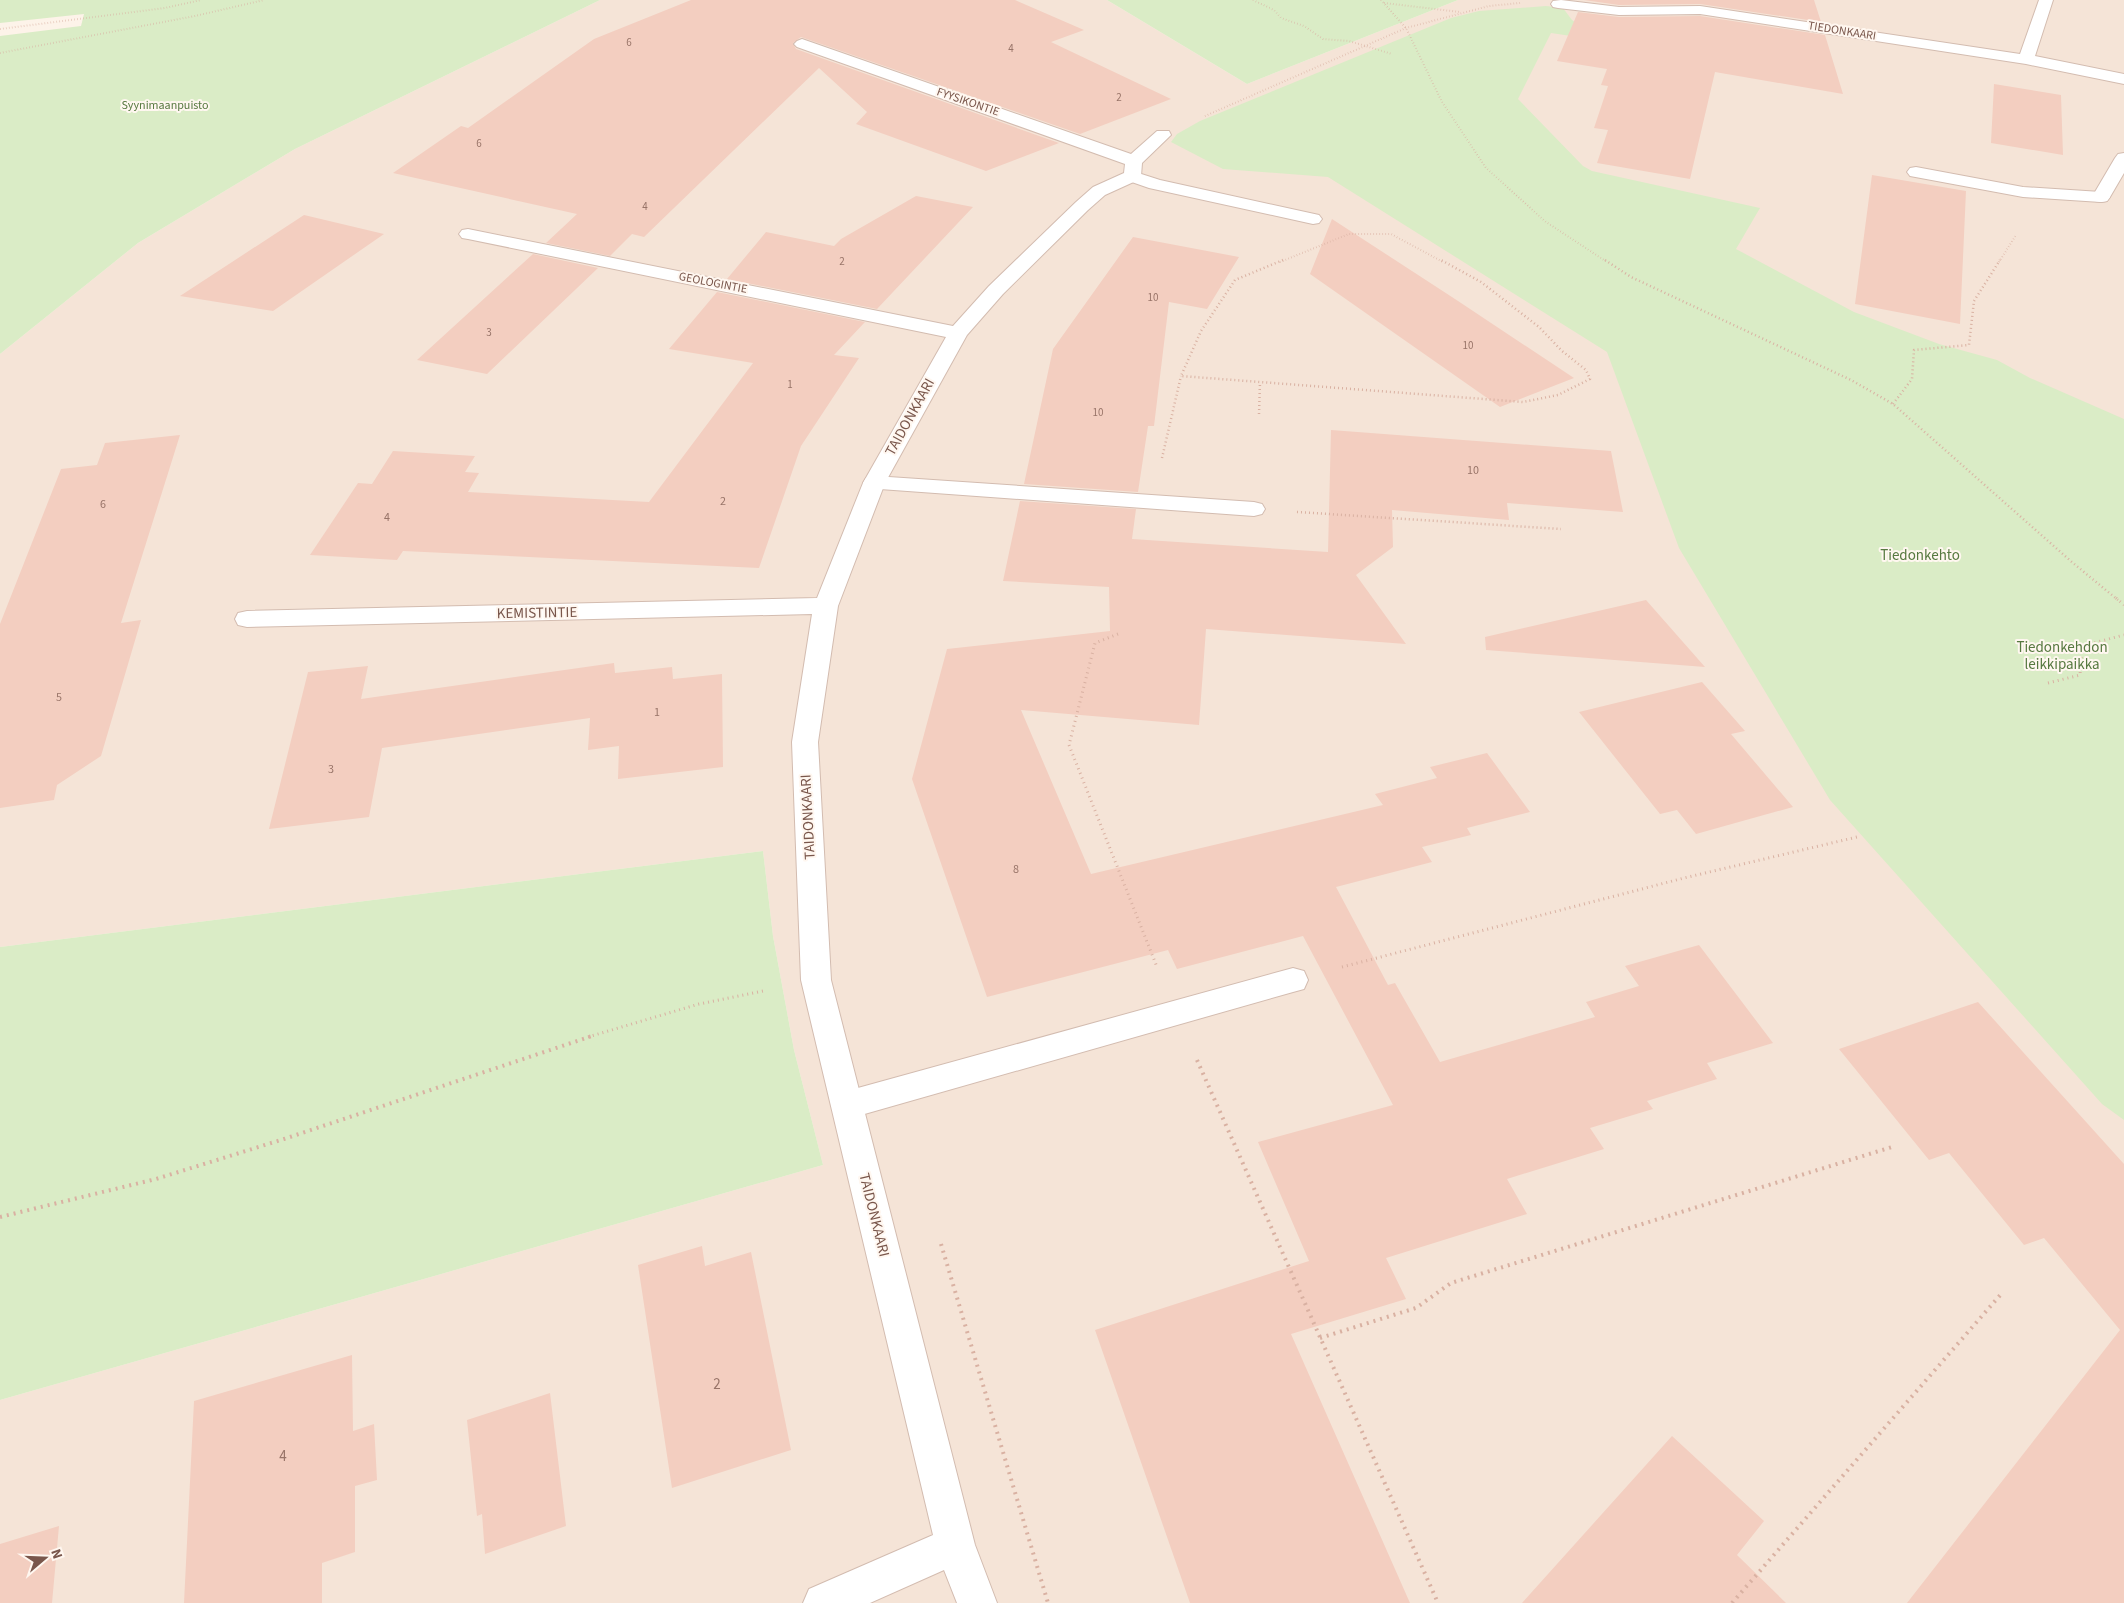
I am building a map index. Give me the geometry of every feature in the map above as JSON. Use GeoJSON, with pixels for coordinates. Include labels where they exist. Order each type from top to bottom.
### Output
{"type":"FeatureCollection","features":[{"type":"Feature","properties":{"kind":"street"},"geometry":{"type":"LineString","coordinates":[[2026,59],[2046,0]]}},
{"type":"Feature","properties":{"kind":"street","name":"TIEDONKAARI"},"geometry":{"type":"LineString","coordinates":[[1558,4],[1619,11],[1698,5],[2026,59],[2124,79]]}},
{"type":"Feature","properties":{"kind":"street","name":"FYYSIKONTIE"},"geometry":{"type":"LineString","coordinates":[[802,44],[1133,169],[1155,184],[1313,219]]}},
{"type":"Feature","properties":{"kind":"street","name":"TAIDONKAARI"},"geometry":{"type":"LineString","coordinates":[[977,1603],[955,1545],[816,980],[805,742],[826,606],[874,483],[958,333],[996,290],[1082,206],[1100,191],[1133,169],[1163,135]]}},
{"type":"Feature","properties":{"kind":"street"},"geometry":{"type":"LineString","coordinates":[[1916,172],[2023,192],[2101,197],[2124,158]]}},
{"type":"Feature","properties":{"kind":"street","name":"GEOLOGINTIE"},"geometry":{"type":"LineString","coordinates":[[468,234],[958,333]]}},
{"type":"Feature","properties":{"kind":"street"},"geometry":{"type":"LineString","coordinates":[[874,483],[1254,509]]}},
{"type":"Feature","properties":{"kind":"street","name":"KEMISTINTIE"},"geometry":{"type":"LineString","coordinates":[[247,618],[826,606]]}},
{"type":"Feature","properties":{"kind":"street"},"geometry":{"type":"LineString","coordinates":[[847,1105],[1294,980]]}},
{"type":"Feature","properties":{"kind":"street"},"geometry":{"type":"LineString","coordinates":[[823,1603],[955,1545]]}},
{"type":"Feature","properties":{"kind":"path"},"geometry":{"type":"LineString","coordinates":[[0,29],[165,8],[202,0]]}},
{"type":"Feature","properties":{"kind":"path"},"geometry":{"type":"LineString","coordinates":[[0,53],[195,16],[264,0]]}},
{"type":"Feature","properties":{"kind":"path"},"geometry":{"type":"LineString","coordinates":[[1253,0],[1274,10],[1280,18],[1304,26],[1323,39],[1349,41],[1392,54]]}},
{"type":"Feature","properties":{"kind":"path"},"geometry":{"type":"LineString","coordinates":[[1381,0],[1406,28],[1442,102],[1486,168],[1546,222],[1631,277],[1851,380],[1893,404],[2073,563],[2124,604]]}},
{"type":"Feature","properties":{"kind":"path"},"geometry":{"type":"LineString","coordinates":[[1384,3],[1440,11],[1465,12]]}},
{"type":"Feature","properties":{"kind":"path"},"geometry":{"type":"LineString","coordinates":[[1163,135],[1406,28],[1489,6],[1520,3],[1558,4]]}},
{"type":"Feature","properties":{"kind":"path"},"geometry":{"type":"LineString","coordinates":[[1893,404],[1912,379],[1914,350],[1969,345],[1974,301],[2014,240],[2019,224],[2023,192]]}},
{"type":"Feature","properties":{"kind":"path"},"geometry":{"type":"LineString","coordinates":[[1154,503],[1171,414],[1181,376],[1202,331],[1235,280],[1349,234],[1391,234],[1482,282],[1540,327],[1562,351],[1586,370],[1590,379],[1574,391],[1550,399],[1523,402],[1181,376]]}},
{"type":"Feature","properties":{"kind":"path"},"geometry":{"type":"LineString","coordinates":[[1259,414],[1260,382]]}},
{"type":"Feature","properties":{"kind":"path"},"geometry":{"type":"LineString","coordinates":[[1254,509],[1561,529]]}},
{"type":"Feature","properties":{"kind":"path"},"geometry":{"type":"LineString","coordinates":[[1118,634],[1095,643],[1069,745],[1176,1013],[1438,1603]]}},
{"type":"Feature","properties":{"kind":"path"},"geometry":{"type":"LineString","coordinates":[[2048,683],[2080,675],[2082,646],[2124,635]]}},
{"type":"Feature","properties":{"kind":"path"},"geometry":{"type":"LineString","coordinates":[[1294,980],[1684,878],[1857,837]]}},
{"type":"Feature","properties":{"kind":"path"},"geometry":{"type":"LineString","coordinates":[[0,1217],[165,1176],[284,1139],[622,1026],[699,1004],[816,980]]}},
{"type":"Feature","properties":{"kind":"path"},"geometry":{"type":"LineString","coordinates":[[1320,1338],[1416,1308],[1451,1283],[1892,1147]]}},
{"type":"Feature","properties":{"kind":"path"},"geometry":{"type":"LineString","coordinates":[[939,1239],[1048,1603]]}},
{"type":"Feature","properties":{"kind":"path"},"geometry":{"type":"LineString","coordinates":[[1732,1603],[2002,1293]]}},
{"type":"Feature","properties":{"kind":"shaded area"},"geometry":{"type":"Polygon","coordinates":[[[600,0],[1107,0],[1247,84],[1458,0],[2124,0],[2124,1603],[0,1603],[0,1400],[823,1165],[794,1050],[773,936],[763,851],[0,947],[0,354],[138,243],[295,149],[600,0]]]}},
{"type":"Feature","properties":{"kind":"green space","name":"Syynimaanpuisto"},"geometry":{"type":"Polygon","coordinates":[[[0,0],[600,0],[295,149],[138,243],[0,354],[0,36],[81,26],[84,14],[0,23],[0,0]]]}},
{"type":"Feature","properties":{"kind":"green space"},"geometry":{"type":"Polygon","coordinates":[[[1107,0],[1458,0],[1247,84],[1107,0]]]}},
{"type":"Feature","properties":{"kind":"green space","name":"Tiedonkehto"},"geometry":{"type":"Polygon","coordinates":[[[1546,6],[1563,8],[1572,20],[1581,27],[1571,36],[1551,33],[1518,99],[1583,166],[1592,171],[1760,208],[1736,249],[1854,312],[1939,344],[1997,360],[2030,378],[2124,419],[2124,1120],[2102,1104],[1830,800],[1679,548],[1607,352],[1328,177],[1223,169],[1171,142],[1177,134],[1200,121],[1451,18],[1479,11],[1546,6]]]}},
{"type":"Feature","properties":{"kind":"green space"},"geometry":{"type":"Polygon","coordinates":[[[763,851],[773,936],[794,1050],[823,1165],[0,1400],[0,947],[763,851]]]}},
{"type":"Feature","properties":{"kind":"building"},"geometry":{"type":"Polygon","coordinates":[[[691,0],[1015,0],[1084,30],[1051,42],[1171,99],[1080,134],[801,37],[793,43],[796,49],[1059,143],[986,171],[856,124],[867,112],[819,68],[644,237],[632,234],[610,256],[546,243],[577,214],[393,173],[461,126],[468,128],[594,39],[691,0]]]}},
{"type":"Feature","properties":{"kind":"building"},"geometry":{"type":"Polygon","coordinates":[[[1584,0],[1814,0],[1821,22],[1700,4],[1619,5],[1584,0]]]}},
{"type":"Feature","properties":{"kind":"building"},"geometry":{"type":"Polygon","coordinates":[[[1578,12],[1619,17],[1700,16],[1825,35],[1843,94],[1715,72],[1690,179],[1597,163],[1608,130],[1594,128],[1608,86],[1601,85],[1607,69],[1557,61],[1578,12]]]}},
{"type":"Feature","properties":{"kind":"building"},"geometry":{"type":"Polygon","coordinates":[[[1994,84],[2061,95],[2063,155],[1991,143],[1994,84]]]}},
{"type":"Feature","properties":{"kind":"building"},"geometry":{"type":"Polygon","coordinates":[[[1872,175],[1966,191],[1960,324],[1855,304],[1872,175]]]}},
{"type":"Feature","properties":{"kind":"building"},"geometry":{"type":"Polygon","coordinates":[[[916,196],[973,207],[877,309],[727,279],[766,232],[834,246],[841,239],[916,196]]]}},
{"type":"Feature","properties":{"kind":"building"},"geometry":{"type":"Polygon","coordinates":[[[304,215],[384,234],[273,311],[180,296],[304,215]]]}},
{"type":"Feature","properties":{"kind":"building"},"geometry":{"type":"Polygon","coordinates":[[[1332,219],[1574,378],[1500,407],[1310,274],[1332,219]]]}},
{"type":"Feature","properties":{"kind":"building"},"geometry":{"type":"Polygon","coordinates":[[[1133,237],[1239,257],[1207,309],[1169,302],[1154,426],[1148,426],[1138,492],[1024,484],[1053,349],[1133,237]]]}},
{"type":"Feature","properties":{"kind":"building"},"geometry":{"type":"Polygon","coordinates":[[[533,254],[598,268],[487,374],[417,360],[533,254]]]}},
{"type":"Feature","properties":{"kind":"building"},"geometry":{"type":"Polygon","coordinates":[[[717,292],[865,322],[834,355],[859,358],[801,446],[759,568],[403,551],[397,560],[310,555],[358,483],[372,484],[393,451],[475,456],[465,472],[479,473],[468,492],[649,502],[753,363],[669,349],[717,292]]]}},
{"type":"Feature","properties":{"kind":"building"},"geometry":{"type":"Polygon","coordinates":[[[1331,430],[1611,451],[1623,512],[1507,503],[1509,520],[1392,510],[1393,547],[1356,575],[1406,644],[1206,629],[1199,725],[1021,710],[1091,874],[1383,805],[1375,794],[1437,778],[1430,767],[1487,753],[1530,812],[1467,828],[1471,835],[1422,847],[1432,862],[1336,887],[1388,985],[1395,983],[1440,1062],[1595,1017],[1586,1002],[1639,986],[1625,966],[1699,945],[1773,1043],[1707,1063],[1717,1079],[1647,1101],[1653,1109],[1590,1128],[1604,1149],[1507,1179],[1527,1214],[1386,1258],[1406,1299],[1291,1334],[1410,1603],[1190,1603],[1095,1330],[1309,1261],[1258,1142],[1393,1105],[1303,936],[1177,969],[1168,950],[987,997],[912,779],[947,649],[1110,631],[1109,587],[1003,581],[1020,501],[1136,509],[1132,539],[1328,552],[1331,430]]]}},
{"type":"Feature","properties":{"kind":"building"},"geometry":{"type":"Polygon","coordinates":[[[180,435],[121,623],[141,620],[101,756],[57,785],[54,800],[0,808],[0,624],[61,469],[97,465],[105,443],[180,435]]]}},
{"type":"Feature","properties":{"kind":"building"},"geometry":{"type":"Polygon","coordinates":[[[1646,600],[1705,667],[1486,650],[1485,637],[1646,600]]]}},
{"type":"Feature","properties":{"kind":"building"},"geometry":{"type":"Polygon","coordinates":[[[614,663],[615,673],[672,667],[673,679],[722,674],[723,767],[618,779],[619,746],[588,750],[590,718],[382,748],[369,817],[269,829],[308,672],[368,666],[361,699],[614,663]]]}},
{"type":"Feature","properties":{"kind":"building"},"geometry":{"type":"Polygon","coordinates":[[[1702,682],[1745,731],[1731,734],[1793,807],[1696,834],[1677,810],[1660,814],[1579,712],[1702,682]]]}},
{"type":"Feature","properties":{"kind":"building"},"geometry":{"type":"Polygon","coordinates":[[[1978,1002],[2124,1164],[2124,1603],[1907,1603],[2120,1330],[2044,1238],[2024,1245],[1949,1153],[1929,1160],[1839,1049],[1978,1002]]]}},
{"type":"Feature","properties":{"kind":"building"},"geometry":{"type":"Polygon","coordinates":[[[702,1246],[705,1266],[751,1252],[791,1450],[672,1488],[638,1265],[702,1246]]]}},
{"type":"Feature","properties":{"kind":"building"},"geometry":{"type":"Polygon","coordinates":[[[352,1355],[353,1431],[374,1424],[377,1480],[355,1486],[355,1552],[322,1563],[322,1603],[184,1603],[194,1401],[352,1355]]]}},
{"type":"Feature","properties":{"kind":"building"},"geometry":{"type":"Polygon","coordinates":[[[550,1393],[566,1526],[485,1554],[482,1514],[477,1516],[467,1420],[550,1393]]]}},
{"type":"Feature","properties":{"kind":"building"},"geometry":{"type":"Polygon","coordinates":[[[1672,1436],[1764,1521],[1737,1555],[1786,1603],[1522,1603],[1672,1436]]]}},
{"type":"Feature","properties":{"kind":"building"},"geometry":{"type":"Polygon","coordinates":[[[59,1526],[52,1603],[0,1603],[0,1544],[59,1526]]]}},
{"type":"Feature","properties":{"kind":"park label","name":"Tiedonkehdon leikkipaikka"},"geometry":{"type":"Point","coordinates":[2062,656]}}]}
